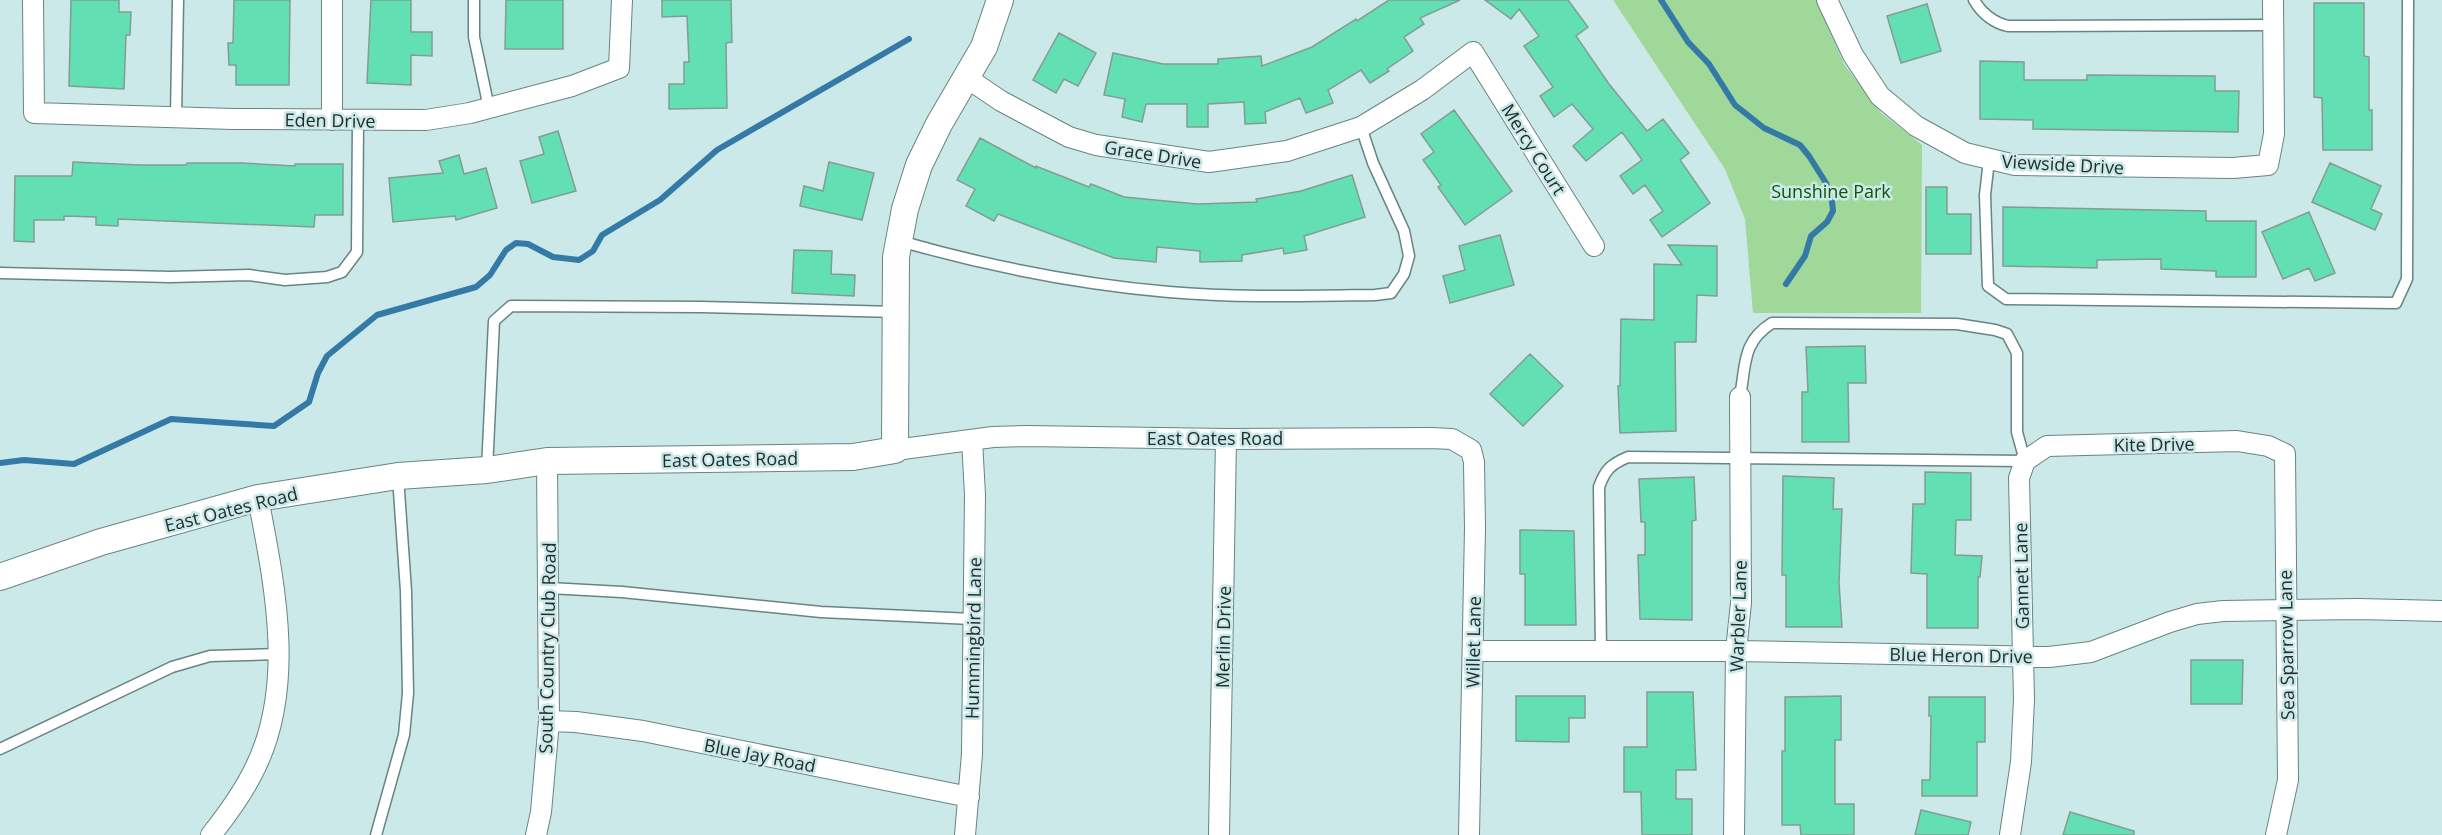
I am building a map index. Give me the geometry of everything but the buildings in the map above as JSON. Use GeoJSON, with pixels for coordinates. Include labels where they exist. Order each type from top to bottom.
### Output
{"type":"FeatureCollection","features":[{"type":"Feature","properties":{"kind":"street","name":"Eden Drive"},"geometry":{"type":"LineString","coordinates":[[33,0],[34,113],[332,120],[426,120],[489,108],[572,86],[619,68],[622,0]]}},
{"type":"Feature","properties":{"kind":"street"},"geometry":{"type":"LineString","coordinates":[[332,0],[332,120]]}},
{"type":"Feature","properties":{"kind":"street"},"geometry":{"type":"LineString","coordinates":[[895,450],[896,257],[905,209],[920,165],[984,47],[1000,0]]}},
{"type":"Feature","properties":{"kind":"street","name":"Viewside Drive"},"geometry":{"type":"LineString","coordinates":[[1827,0],[1853,55],[1880,96],[1916,126],[1965,153],[1989,160],[2027,166],[2233,168],[2268,165],[2274,134],[2273,25]]}},
{"type":"Feature","properties":{"kind":"street"},"geometry":{"type":"LineString","coordinates":[[2273,25],[2274,0]]}},
{"type":"Feature","properties":{"kind":"street","name":"Grace Drive"},"geometry":{"type":"LineString","coordinates":[[966,78],[1001,101],[1069,137],[1096,145],[1209,162],[1287,151],[1361,127],[1422,90],[1473,52]]}},
{"type":"Feature","properties":{"kind":"street","name":"Mercy Court"},"geometry":{"type":"LineString","coordinates":[[1473,52],[1594,246]]}},
{"type":"Feature","properties":{"kind":"street","name":"Warbler Lane"},"geometry":{"type":"LineString","coordinates":[[1734,835],[1736,651],[1741,603],[1740,397]]}},
{"type":"Feature","properties":{"kind":"street","name":"East Oates Road"},"geometry":{"type":"LineString","coordinates":[[0,577],[101,542],[258,498],[398,476],[487,470],[547,461],[853,457],[972,440],[1027,436],[1226,439],[1431,438],[1452,439],[1471,450]]}},
{"type":"Feature","properties":{"kind":"street","name":"Merlin Drive"},"geometry":{"type":"LineString","coordinates":[[1219,835],[1226,439]]}},
{"type":"Feature","properties":{"kind":"street","name":"Hummingbird Lane"},"geometry":{"type":"LineString","coordinates":[[965,835],[969,797],[975,495],[972,440]]}},
{"type":"Feature","properties":{"kind":"street","name":"Kite Drive"},"geometry":{"type":"LineString","coordinates":[[2025,461],[2047,446],[2237,441],[2268,446],[2285,454]]}},
{"type":"Feature","properties":{"kind":"street","name":"Willet Lane"},"geometry":{"type":"LineString","coordinates":[[1470,835],[1475,492],[1474,462],[1471,450]]}},
{"type":"Feature","properties":{"kind":"street","name":"Sea Sparrow Lane"},"geometry":{"type":"LineString","coordinates":[[2276,835],[2288,780],[2285,454]]}},
{"type":"Feature","properties":{"kind":"street","name":"South Country Club Road"},"geometry":{"type":"LineString","coordinates":[[536,835],[541,812],[549,722],[547,461]]}},
{"type":"Feature","properties":{"kind":"street","name":"Gannet Lane"},"geometry":{"type":"LineString","coordinates":[[2010,835],[2021,762],[2024,656],[2019,478],[2025,461]]}},
{"type":"Feature","properties":{"kind":"street"},"geometry":{"type":"LineString","coordinates":[[211,835],[231,810],[253,772],[270,723],[277,689],[275,588],[258,498]]}},
{"type":"Feature","properties":{"kind":"street","name":"Blue Heron Drive"},"geometry":{"type":"LineString","coordinates":[[1473,651],[1736,651],[2049,657],[2091,652],[2197,614],[2285,609],[2442,611]]}},
{"type":"Feature","properties":{"kind":"street","name":"Blue Jay Road"},"geometry":{"type":"LineString","coordinates":[[549,722],[576,722],[643,731],[969,797]]}},
{"type":"Feature","properties":{"kind":"lane"},"geometry":{"type":"LineString","coordinates":[[176,117],[178,0]]}},
{"type":"Feature","properties":{"kind":"lane"},"geometry":{"type":"LineString","coordinates":[[474,0],[474,37],[489,108]]}},
{"type":"Feature","properties":{"kind":"lane"},"geometry":{"type":"LineString","coordinates":[[1974,0],[1985,14],[1998,24],[2008,26],[2273,25]]}},
{"type":"Feature","properties":{"kind":"lane"},"geometry":{"type":"LineString","coordinates":[[1989,160],[1985,195],[1988,286],[2006,299],[2396,303],[2407,279],[2408,0]]}},
{"type":"Feature","properties":{"kind":"lane"},"geometry":{"type":"LineString","coordinates":[[0,273],[170,277],[249,275],[285,280],[327,277],[342,272],[357,252],[358,120]]}},
{"type":"Feature","properties":{"kind":"lane"},"geometry":{"type":"LineString","coordinates":[[900,241],[961,259],[1094,283],[1169,292],[1265,297],[1375,296],[1391,293],[1404,274],[1409,256],[1404,231],[1373,163],[1361,127]]}},
{"type":"Feature","properties":{"kind":"lane"},"geometry":{"type":"LineString","coordinates":[[487,470],[494,321],[511,306],[701,307],[896,312]]}},
{"type":"Feature","properties":{"kind":"lane"},"geometry":{"type":"LineString","coordinates":[[1601,652],[1599,487],[1604,472],[1613,463],[1628,457],[2025,461],[2017,432],[2017,353],[2007,334],[1995,330],[1957,324],[1772,323],[1759,331],[1750,343],[1740,397]]}},
{"type":"Feature","properties":{"kind":"lane"},"geometry":{"type":"LineString","coordinates":[[376,835],[404,735],[408,693],[406,591],[398,476]]}},
{"type":"Feature","properties":{"kind":"lane"},"geometry":{"type":"LineString","coordinates":[[549,588],[622,592],[821,612],[972,620]]}},
{"type":"Feature","properties":{"kind":"lane"},"geometry":{"type":"LineString","coordinates":[[0,749],[172,667],[210,656],[278,654]]}},
{"type":"Feature","properties":{"kind":"green space","name":"Sunshine Park"},"geometry":{"type":"Polygon","coordinates":[[[1613,0],[1816,0],[1844,64],[1881,113],[1922,145],[1921,313],[1753,313],[1745,219],[1725,169],[1613,0]]]}},
{"type":"Feature","properties":{"kind":"waterway"},"geometry":{"type":"LineString","coordinates":[[1661,0],[1688,42],[1709,64],[1735,105],[1764,128],[1800,145],[1826,183],[1833,211],[1827,222],[1811,236],[1805,256],[1786,284]]}},
{"type":"Feature","properties":{"kind":"waterway"},"geometry":{"type":"LineString","coordinates":[[0,463],[24,460],[74,464],[171,419],[274,426],[309,402],[318,373],[327,356],[377,315],[476,287],[490,275],[506,250],[516,243],[528,244],[553,257],[579,260],[593,251],[602,235],[660,200],[717,150],[909,39]]}}]}
